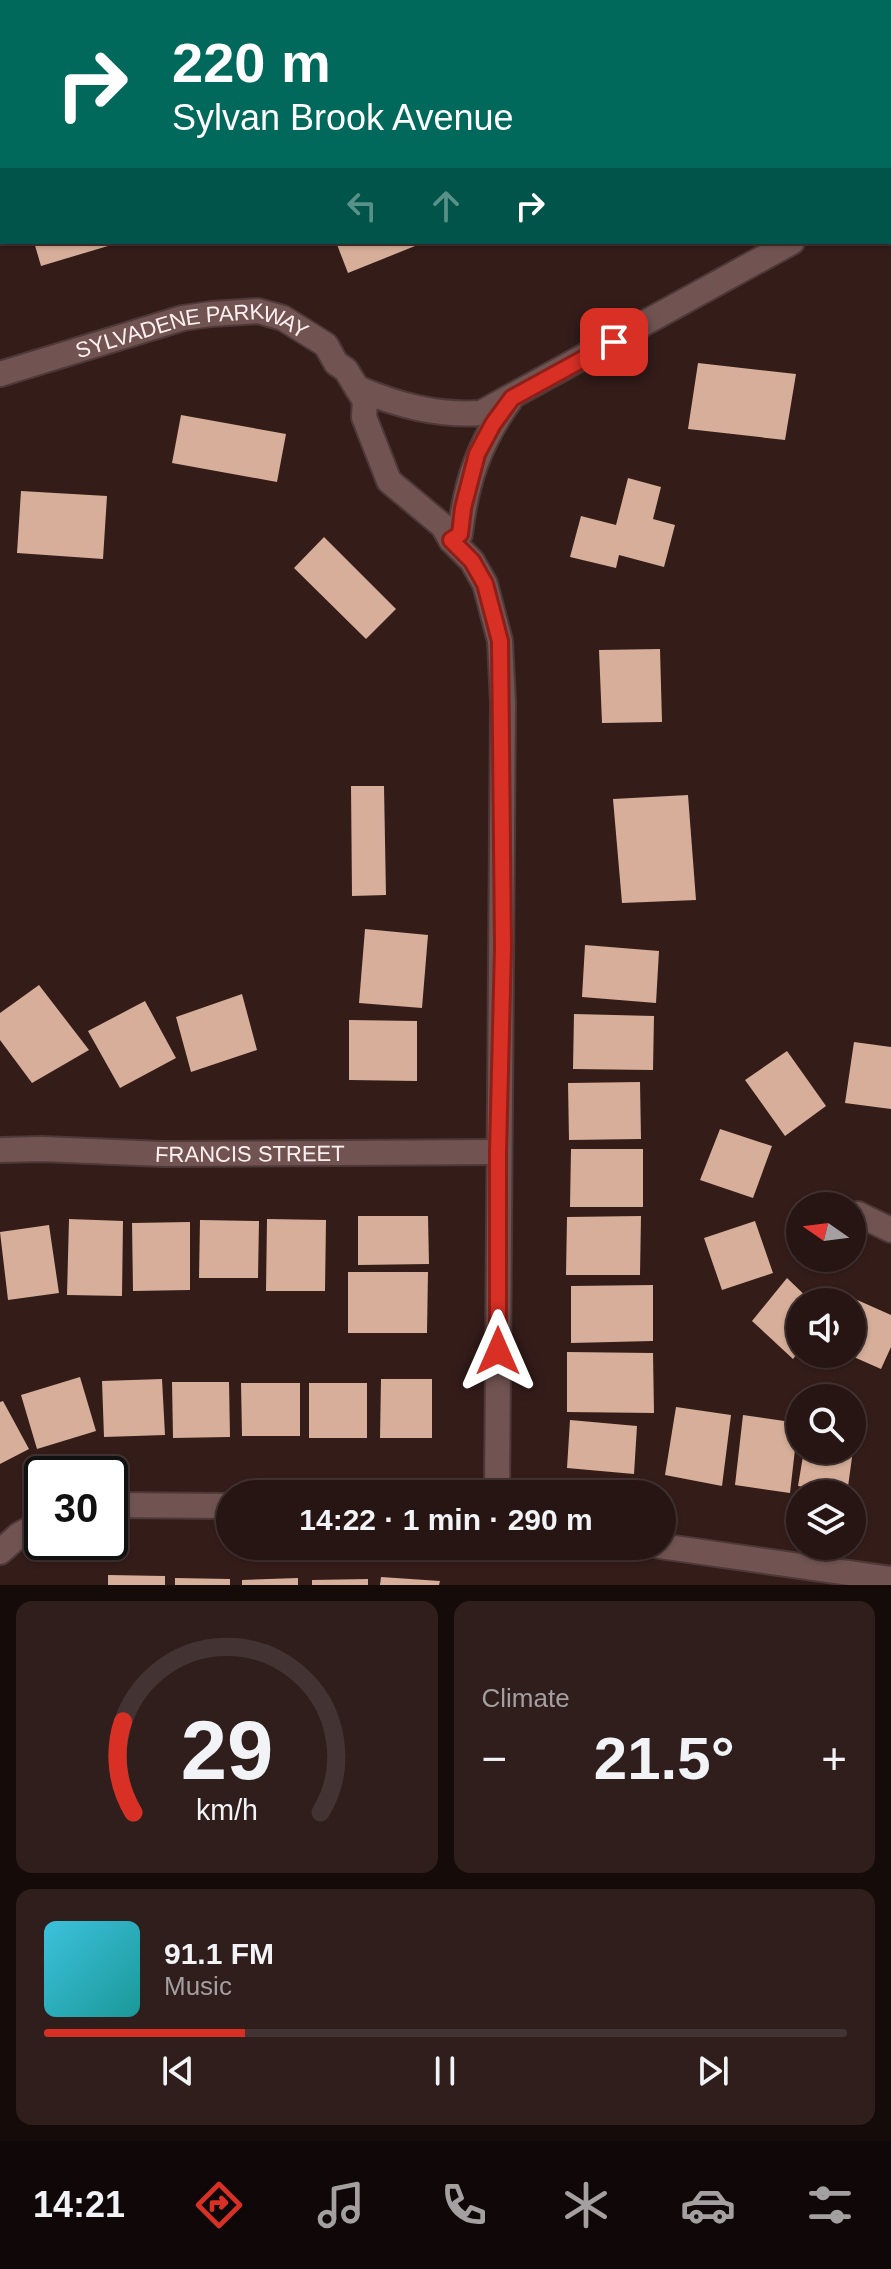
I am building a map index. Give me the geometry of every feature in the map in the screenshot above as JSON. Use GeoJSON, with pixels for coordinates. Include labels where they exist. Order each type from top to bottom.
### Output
{"type":"FeatureCollection","features":[{"type":"Feature","properties":{"kind":"street"},"geometry":{"type":"LineString","coordinates":[[357,388],[381,398],[438,413],[481,413],[788,244]]}},
{"type":"Feature","properties":{"kind":"street","name":"SYLVADENE PARKWAY"},"geometry":{"type":"LineString","coordinates":[[0,374],[183,318],[258,311],[283,318],[326,345],[336,363],[346,370],[365,401],[364,417],[389,481],[443,526],[451,540],[472,561],[485,584],[500,641],[503,947],[498,1152],[497,1480]]}},
{"type":"Feature","properties":{"kind":"street"},"geometry":{"type":"LineString","coordinates":[[451,540],[460,534],[463,508],[477,454],[512,398]]}},
{"type":"Feature","properties":{"kind":"street","name":"FRANCIS STREET"},"geometry":{"type":"LineString","coordinates":[[0,1150],[163,1154],[498,1152]]}},
{"type":"Feature","properties":{"kind":"street"},"geometry":{"type":"LineString","coordinates":[[866,1218],[891,1230]]}},
{"type":"Feature","properties":{"kind":"street"},"geometry":{"type":"LineString","coordinates":[[128,1505],[216,1506]]}},
{"type":"Feature","properties":{"kind":"street"},"geometry":{"type":"LineString","coordinates":[[0,1552],[24,1532]]}},
{"type":"Feature","properties":{"kind":"street"},"geometry":{"type":"LineString","coordinates":[[676,1548],[891,1579]]}},
{"type":"Feature","properties":{"kind":"building"},"geometry":{"type":"Polygon","coordinates":[[[35,244],[115,244],[41,266],[35,244]]]}},
{"type":"Feature","properties":{"kind":"building"},"geometry":{"type":"Polygon","coordinates":[[[337,244],[420,244],[348,273],[337,244]]]}},
{"type":"Feature","properties":{"kind":"building"},"geometry":{"type":"Polygon","coordinates":[[[698,363],[796,374],[785,440],[688,429],[698,363]]]}},
{"type":"Feature","properties":{"kind":"building"},"geometry":{"type":"Polygon","coordinates":[[[181,415],[286,434],[277,482],[172,463],[181,415]]]}},
{"type":"Feature","properties":{"kind":"building"},"geometry":{"type":"Polygon","coordinates":[[[628,478],[661,487],[653,519],[675,525],[664,567],[619,555],[616,568],[570,557],[581,516],[616,525],[628,478]]]}},
{"type":"Feature","properties":{"kind":"building"},"geometry":{"type":"Polygon","coordinates":[[[21,491],[107,496],[103,559],[17,553],[21,491]]]}},
{"type":"Feature","properties":{"kind":"building"},"geometry":{"type":"Polygon","coordinates":[[[324,537],[396,609],[366,639],[294,568],[324,537]]]}},
{"type":"Feature","properties":{"kind":"building"},"geometry":{"type":"Polygon","coordinates":[[[660,649],[662,722],[602,723],[599,650],[660,649]]]}},
{"type":"Feature","properties":{"kind":"building"},"geometry":{"type":"Polygon","coordinates":[[[351,786],[384,786],[386,895],[352,896],[351,786]]]}},
{"type":"Feature","properties":{"kind":"building"},"geometry":{"type":"Polygon","coordinates":[[[688,795],[696,900],[622,903],[613,799],[688,795]]]}},
{"type":"Feature","properties":{"kind":"building"},"geometry":{"type":"Polygon","coordinates":[[[365,929],[428,935],[422,1008],[359,1003],[365,929]]]}},
{"type":"Feature","properties":{"kind":"building"},"geometry":{"type":"Polygon","coordinates":[[[585,945],[659,951],[656,1003],[582,997],[585,945]]]}},
{"type":"Feature","properties":{"kind":"building"},"geometry":{"type":"Polygon","coordinates":[[[39,985],[89,1050],[32,1083],[0,1040],[0,1013],[39,985]]]}},
{"type":"Feature","properties":{"kind":"building"},"geometry":{"type":"Polygon","coordinates":[[[242,994],[257,1050],[191,1072],[176,1017],[242,994]]]}},
{"type":"Feature","properties":{"kind":"building"},"geometry":{"type":"Polygon","coordinates":[[[145,1001],[176,1058],[120,1088],[88,1031],[145,1001]]]}},
{"type":"Feature","properties":{"kind":"building"},"geometry":{"type":"Polygon","coordinates":[[[574,1014],[654,1016],[653,1070],[573,1069],[574,1014]]]}},
{"type":"Feature","properties":{"kind":"building"},"geometry":{"type":"Polygon","coordinates":[[[349,1020],[417,1021],[417,1081],[349,1080],[349,1020]]]}},
{"type":"Feature","properties":{"kind":"building"},"geometry":{"type":"Polygon","coordinates":[[[854,1042],[891,1047],[891,1109],[845,1103],[854,1042]]]}},
{"type":"Feature","properties":{"kind":"building"},"geometry":{"type":"Polygon","coordinates":[[[787,1051],[826,1106],[785,1136],[745,1080],[787,1051]]]}},
{"type":"Feature","properties":{"kind":"building"},"geometry":{"type":"Polygon","coordinates":[[[640,1082],[641,1139],[569,1140],[568,1083],[640,1082]]]}},
{"type":"Feature","properties":{"kind":"building"},"geometry":{"type":"Polygon","coordinates":[[[720,1129],[772,1146],[753,1198],[700,1180],[720,1129]]]}},
{"type":"Feature","properties":{"kind":"building"},"geometry":{"type":"Polygon","coordinates":[[[571,1149],[643,1149],[643,1207],[570,1207],[571,1149]]]}},
{"type":"Feature","properties":{"kind":"building"},"geometry":{"type":"Polygon","coordinates":[[[358,1216],[428,1216],[429,1264],[358,1265],[358,1216]]]}},
{"type":"Feature","properties":{"kind":"building"},"geometry":{"type":"Polygon","coordinates":[[[641,1216],[640,1275],[566,1275],[567,1217],[641,1216]]]}},
{"type":"Feature","properties":{"kind":"building"},"geometry":{"type":"Polygon","coordinates":[[[69,1219],[123,1221],[122,1296],[67,1295],[69,1219]]]}},
{"type":"Feature","properties":{"kind":"building"},"geometry":{"type":"Polygon","coordinates":[[[267,1219],[326,1220],[325,1291],[266,1291],[267,1219]]]}},
{"type":"Feature","properties":{"kind":"building"},"geometry":{"type":"Polygon","coordinates":[[[200,1220],[259,1221],[258,1278],[199,1278],[200,1220]]]}},
{"type":"Feature","properties":{"kind":"building"},"geometry":{"type":"Polygon","coordinates":[[[755,1221],[773,1273],[722,1290],[704,1238],[755,1221]]]}},
{"type":"Feature","properties":{"kind":"building"},"geometry":{"type":"Polygon","coordinates":[[[190,1222],[190,1290],[133,1291],[132,1223],[190,1222]]]}},
{"type":"Feature","properties":{"kind":"building"},"geometry":{"type":"Polygon","coordinates":[[[49,1225],[59,1293],[8,1300],[0,1232],[49,1225]]]}},
{"type":"Feature","properties":{"kind":"building"},"geometry":{"type":"Polygon","coordinates":[[[348,1272],[428,1272],[427,1333],[348,1333],[348,1272]]]}},
{"type":"Feature","properties":{"kind":"building"},"geometry":{"type":"Polygon","coordinates":[[[787,1278],[797,1288],[786,1288],[786,1353],[752,1321],[787,1278]]]}},
{"type":"Feature","properties":{"kind":"building"},"geometry":{"type":"Polygon","coordinates":[[[653,1285],[653,1341],[571,1343],[571,1286],[653,1285]]]}},
{"type":"Feature","properties":{"kind":"building"},"geometry":{"type":"Polygon","coordinates":[[[866,1304],[891,1315],[891,1347],[881,1369],[866,1362],[866,1304]]]}},
{"type":"Feature","properties":{"kind":"building"},"geometry":{"type":"Polygon","coordinates":[[[567,1352],[653,1353],[654,1413],[567,1412],[567,1352]]]}},
{"type":"Feature","properties":{"kind":"building"},"geometry":{"type":"Polygon","coordinates":[[[80,1377],[96,1431],[37,1449],[21,1395],[80,1377]]]}},
{"type":"Feature","properties":{"kind":"building"},"geometry":{"type":"Polygon","coordinates":[[[162,1379],[165,1435],[104,1437],[102,1381],[162,1379]]]}},
{"type":"Feature","properties":{"kind":"building"},"geometry":{"type":"Polygon","coordinates":[[[381,1379],[432,1379],[432,1438],[380,1438],[381,1379]]]}},
{"type":"Feature","properties":{"kind":"building"},"geometry":{"type":"Polygon","coordinates":[[[172,1382],[229,1382],[230,1437],[173,1438],[172,1382]]]}},
{"type":"Feature","properties":{"kind":"building"},"geometry":{"type":"Polygon","coordinates":[[[241,1383],[300,1383],[300,1436],[242,1436],[241,1383]]]}},
{"type":"Feature","properties":{"kind":"building"},"geometry":{"type":"Polygon","coordinates":[[[309,1383],[367,1383],[367,1438],[309,1438],[309,1383]]]}},
{"type":"Feature","properties":{"kind":"building"},"geometry":{"type":"Polygon","coordinates":[[[3,1401],[29,1449],[0,1464],[0,1402],[3,1401]]]}},
{"type":"Feature","properties":{"kind":"building"},"geometry":{"type":"Polygon","coordinates":[[[676,1407],[731,1415],[722,1486],[665,1475],[676,1407]]]}},
{"type":"Feature","properties":{"kind":"building"},"geometry":{"type":"Polygon","coordinates":[[[743,1415],[786,1421],[786,1464],[793,1464],[791,1480],[786,1480],[786,1492],[735,1485],[743,1415]]]}},
{"type":"Feature","properties":{"kind":"building"},"geometry":{"type":"Polygon","coordinates":[[[570,1420],[637,1426],[634,1474],[567,1468],[570,1420]]]}},
{"type":"Feature","properties":{"kind":"building"},"geometry":{"type":"Polygon","coordinates":[[[802,1464],[851,1464],[849,1480],[799,1480],[802,1464]]]}},
{"type":"Feature","properties":{"kind":"building"},"geometry":{"type":"Polygon","coordinates":[[[108,1575],[165,1576],[165,1585],[108,1585],[108,1575]]]}},
{"type":"Feature","properties":{"kind":"building"},"geometry":{"type":"Polygon","coordinates":[[[381,1577],[440,1581],[439,1585],[380,1585],[381,1577]]]}},
{"type":"Feature","properties":{"kind":"building"},"geometry":{"type":"Polygon","coordinates":[[[175,1578],[230,1579],[230,1585],[175,1585],[175,1578]]]}},
{"type":"Feature","properties":{"kind":"building"},"geometry":{"type":"Polygon","coordinates":[[[298,1578],[298,1585],[242,1585],[242,1580],[298,1578]]]}},
{"type":"Feature","properties":{"kind":"building"},"geometry":{"type":"Polygon","coordinates":[[[368,1579],[368,1585],[312,1585],[312,1580],[368,1579]]]}},
{"type":"Feature","properties":{"kind":"route"},"geometry":{"type":"LineString","coordinates":[[498,1351],[498,1152],[503,947],[500,641],[485,584],[472,561],[451,540],[460,534],[463,508],[477,454],[512,398],[614,342]]}}]}
